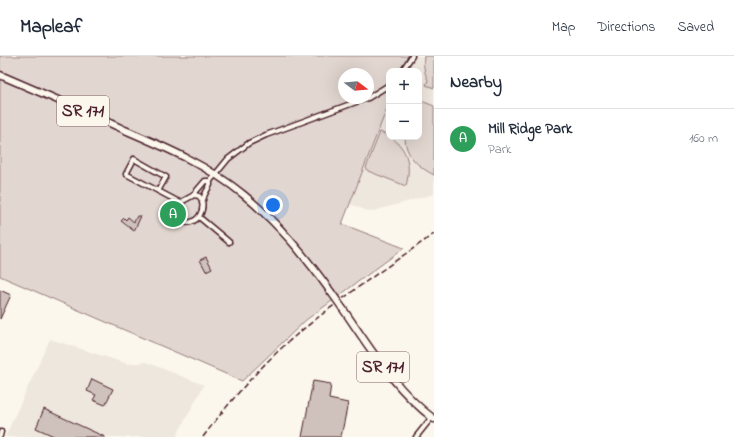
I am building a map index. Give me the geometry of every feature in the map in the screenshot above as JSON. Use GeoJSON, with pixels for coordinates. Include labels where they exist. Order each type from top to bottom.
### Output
{"type":"FeatureCollection","features":[{"type":"Feature","properties":{"kind":"main road","name":"SR 171"},"geometry":{"type":"LineString","coordinates":[[0,75],[172,150],[215,174],[243,194],[280,228],[306,257],[383,367],[412,400],[433,418]]}},
{"type":"Feature","properties":{"kind":"street"},"geometry":{"type":"LineString","coordinates":[[404,68],[412,56]]}},
{"type":"Feature","properties":{"kind":"street"},"geometry":{"type":"LineString","coordinates":[[374,94],[386,87]]}},
{"type":"Feature","properties":{"kind":"street"},"geometry":{"type":"LineString","coordinates":[[210,181],[205,181],[193,196],[178,206],[177,213],[182,221],[192,223],[199,217],[202,203],[210,185],[210,181],[233,154],[254,140],[352,104]]}},
{"type":"Feature","properties":{"kind":"street"},"geometry":{"type":"LineString","coordinates":[[158,191],[166,177],[134,160],[126,174],[158,191],[181,203]]}},
{"type":"Feature","properties":{"kind":"street"},"geometry":{"type":"LineString","coordinates":[[193,196],[200,197],[202,203]]}},
{"type":"Feature","properties":{"kind":"street"},"geometry":{"type":"LineString","coordinates":[[199,217],[229,242]]}},
{"type":"Feature","properties":{"kind":"street"},"geometry":{"type":"LineString","coordinates":[[416,437],[433,418]]}},
{"type":"Feature","properties":{"kind":"shaded area"},"geometry":{"type":"Polygon","coordinates":[[[0,56],[409,56],[403,68],[386,68],[386,111],[342,224],[404,248],[306,320],[242,381],[0,276],[0,56]]]}},
{"type":"Feature","properties":{"kind":"shaded area"},"geometry":{"type":"Polygon","coordinates":[[[409,56],[434,56],[434,194],[370,212],[350,204],[386,111],[386,140],[422,140],[422,68],[403,68],[409,56]]]}},
{"type":"Feature","properties":{"kind":"shaded area"},"geometry":{"type":"Polygon","coordinates":[[[424,56],[434,56],[434,88],[426,85],[428,80],[424,68],[424,56]]]}},
{"type":"Feature","properties":{"kind":"shaded area"},"geometry":{"type":"Polygon","coordinates":[[[422,101],[434,106],[434,175],[414,160],[407,150],[405,140],[422,140],[422,101]]]}},
{"type":"Feature","properties":{"kind":"shaded area"},"geometry":{"type":"Polygon","coordinates":[[[380,132],[386,135],[386,140],[394,140],[401,146],[405,153],[408,168],[406,186],[368,171],[366,168],[380,132]]]}},
{"type":"Feature","properties":{"kind":"shaded area"},"geometry":{"type":"Polygon","coordinates":[[[50,339],[128,364],[146,362],[204,385],[176,437],[5,437],[50,339]]]}},
{"type":"Feature","properties":{"kind":"building"},"geometry":{"type":"Polygon","coordinates":[[[137,216],[141,216],[134,231],[121,221],[124,218],[126,220],[128,217],[134,222],[137,216]]]}},
{"type":"Feature","properties":{"kind":"building"},"geometry":{"type":"Polygon","coordinates":[[[206,257],[212,268],[206,271],[200,260],[206,257]]]}},
{"type":"Feature","properties":{"kind":"building"},"geometry":{"type":"Polygon","coordinates":[[[0,290],[11,295],[0,319],[0,290]]]}},
{"type":"Feature","properties":{"kind":"building"},"geometry":{"type":"Polygon","coordinates":[[[92,379],[113,389],[105,405],[93,400],[96,395],[87,391],[92,379]]]}},
{"type":"Feature","properties":{"kind":"building"},"geometry":{"type":"Polygon","coordinates":[[[313,381],[331,384],[329,399],[348,403],[341,437],[302,437],[313,381]]]}},
{"type":"Feature","properties":{"kind":"building"},"geometry":{"type":"Polygon","coordinates":[[[44,409],[105,437],[56,437],[36,428],[44,409]]]}},
{"type":"Feature","properties":{"kind":"railway"},"geometry":{"type":"LineString","coordinates":[[203,437],[226,407],[251,379],[292,339],[353,291],[434,234]]}},
{"type":"Feature","properties":{"kind":"place","name":"Mill Ridge Park"},"geometry":{"type":"Point","coordinates":[173,214]}}]}
